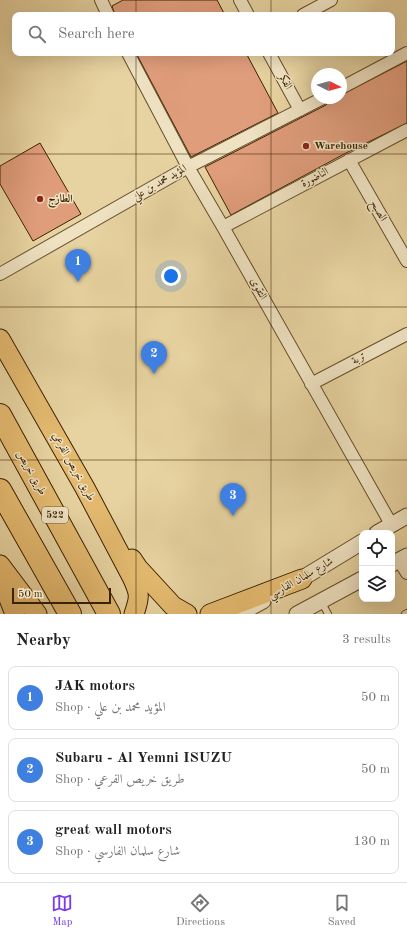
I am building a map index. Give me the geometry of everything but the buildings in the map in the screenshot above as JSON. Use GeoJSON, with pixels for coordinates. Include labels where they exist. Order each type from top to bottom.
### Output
{"type":"FeatureCollection","features":[{"type":"Feature","properties":{"kind":"highway","name":"طريق خريص"},"geometry":{"type":"LineString","coordinates":[[0,415],[109,614]]}},
{"type":"Feature","properties":{"kind":"highway"},"geometry":{"type":"LineString","coordinates":[[0,490],[70,614]]}},
{"type":"Feature","properties":{"kind":"main road","name":"طريق خريص الفرعي"},"geometry":{"type":"LineString","coordinates":[[0,339],[85,488],[132,577],[137,589],[137,607]]}},
{"type":"Feature","properties":{"kind":"main road"},"geometry":{"type":"LineString","coordinates":[[85,488],[138,568],[173,606],[187,614]]}},
{"type":"Feature","properties":{"kind":"main road"},"geometry":{"type":"LineString","coordinates":[[0,565],[37,614]]}},
{"type":"Feature","properties":{"kind":"main road"},"geometry":{"type":"LineString","coordinates":[[0,575],[15,614]]}},
{"type":"Feature","properties":{"kind":"main road"},"geometry":{"type":"LineString","coordinates":[[210,614],[302,579]]}},
{"type":"Feature","properties":{"kind":"street"},"geometry":{"type":"LineString","coordinates":[[101,0],[107,12]]}},
{"type":"Feature","properties":{"kind":"street"},"geometry":{"type":"LineString","coordinates":[[240,0],[246,12]]}},
{"type":"Feature","properties":{"kind":"street"},"geometry":{"type":"LineString","coordinates":[[309,12],[331,0]]}},
{"type":"Feature","properties":{"kind":"street"},"geometry":{"type":"LineString","coordinates":[[347,85],[407,53]]}},
{"type":"Feature","properties":{"kind":"street","name":"التقوى"},"geometry":{"type":"LineString","coordinates":[[130,56],[188,167],[224,227],[391,524]]}},
{"type":"Feature","properties":{"kind":"street","name":"الفكر"},"geometry":{"type":"LineString","coordinates":[[271,56],[300,110]]}},
{"type":"Feature","properties":{"kind":"street","name":"المؤيد محمد بن علي"},"geometry":{"type":"LineString","coordinates":[[0,274],[188,167],[312,104]]}},
{"type":"Feature","properties":{"kind":"street","name":"الناضورة"},"geometry":{"type":"LineString","coordinates":[[224,227],[407,130]]}},
{"type":"Feature","properties":{"kind":"street","name":"الصبح"},"geometry":{"type":"LineString","coordinates":[[349,160],[407,262]]}},
{"type":"Feature","properties":{"kind":"street","name":"تربة"},"geometry":{"type":"LineString","coordinates":[[311,384],[407,334]]}},
{"type":"Feature","properties":{"kind":"street"},"geometry":{"type":"LineString","coordinates":[[381,530],[407,516]]}},
{"type":"Feature","properties":{"kind":"street","name":"شارع سلمان الفارسي"},"geometry":{"type":"LineString","coordinates":[[239,614],[302,579],[359,544]]}},
{"type":"Feature","properties":{"kind":"street"},"geometry":{"type":"LineString","coordinates":[[399,560],[407,574]]}},
{"type":"Feature","properties":{"kind":"street"},"geometry":{"type":"LineString","coordinates":[[297,614],[324,607],[359,581]]}},
{"type":"Feature","properties":{"kind":"place","name":"Warehouse"},"geometry":{"type":"Point","coordinates":[306,146]}},
{"type":"Feature","properties":{"kind":"place","name":"الطازج"},"geometry":{"type":"Point","coordinates":[40,199]}},
{"type":"Feature","properties":{"kind":"place","name":"JAK motors"},"geometry":{"type":"Point","coordinates":[78,282]}},
{"type":"Feature","properties":{"kind":"place","name":"Subaru - Al Yemni ISUZU"},"geometry":{"type":"Point","coordinates":[154,374]}},
{"type":"Feature","properties":{"kind":"place","name":"great wall motors"},"geometry":{"type":"Point","coordinates":[233,516]}}]}
